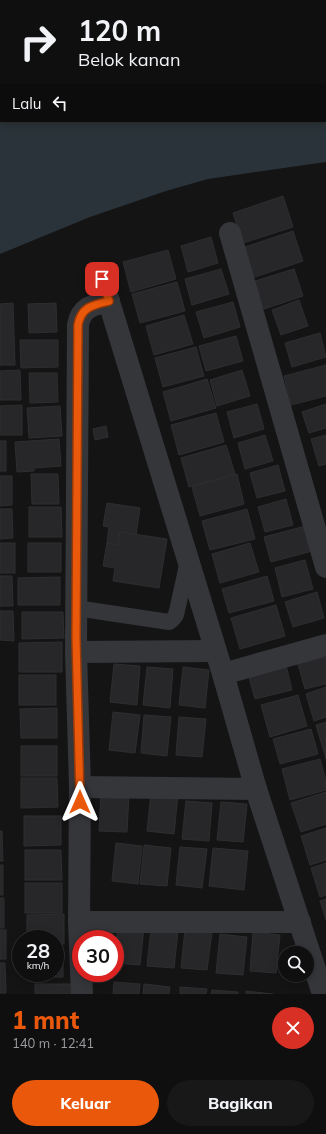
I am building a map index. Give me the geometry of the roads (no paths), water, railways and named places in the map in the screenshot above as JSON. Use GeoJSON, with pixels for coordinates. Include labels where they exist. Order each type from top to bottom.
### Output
{"type":"FeatureCollection","features":[{"type":"Feature","properties":{"kind":"street"},"geometry":{"type":"LineString","coordinates":[[230,233],[326,567]]}},
{"type":"Feature","properties":{"kind":"street"},"geometry":{"type":"LineString","coordinates":[[102,279],[223,674],[256,789],[323,994]]}},
{"type":"Feature","properties":{"kind":"street"},"geometry":{"type":"LineString","coordinates":[[82,994],[79,922],[80,787],[76,652],[78,325],[83,311],[90,305],[109,301]]}},
{"type":"Feature","properties":{"kind":"street"},"geometry":{"type":"LineString","coordinates":[[223,674],[326,644]]}},
{"type":"Feature","properties":{"kind":"street"},"geometry":{"type":"LineString","coordinates":[[76,652],[215,651]]}},
{"type":"Feature","properties":{"kind":"street"},"geometry":{"type":"LineString","coordinates":[[80,787],[256,789]]}},
{"type":"Feature","properties":{"kind":"street"},"geometry":{"type":"LineString","coordinates":[[79,922],[300,922]]}},
{"type":"Feature","properties":{"kind":"lane"},"geometry":{"type":"LineString","coordinates":[[76,608],[169,622],[173,620],[176,615],[188,561]]}}]}
